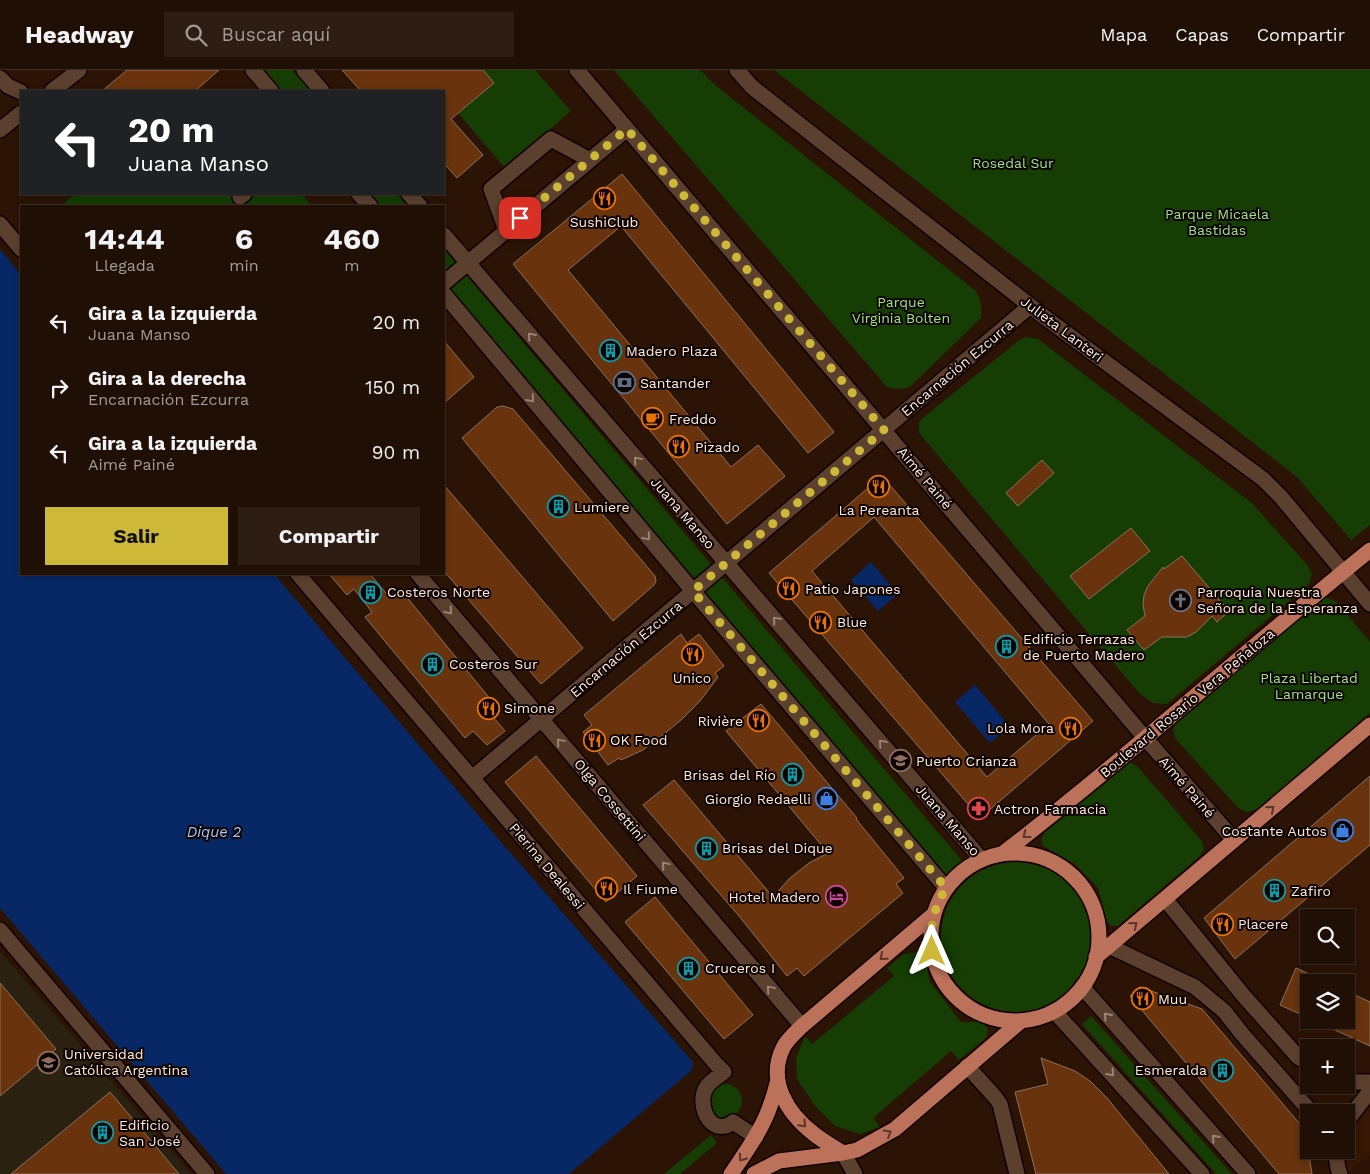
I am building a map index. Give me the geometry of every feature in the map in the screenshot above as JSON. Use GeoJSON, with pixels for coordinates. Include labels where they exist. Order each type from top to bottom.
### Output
{"type":"FeatureCollection","features":[{"type":"Feature","properties":{"kind":"main road","name":"Boulevard Rosario Vera Peñaloza"},"geometry":{"type":"LineString","coordinates":[[1002,854],[1146,739],[1370,550]]}},
{"type":"Feature","properties":{"kind":"main road"},"geometry":{"type":"LineString","coordinates":[[1096,957],[1370,725]]}},
{"type":"Feature","properties":{"kind":"main road","name":"Juana Manso"},"geometry":{"type":"LineString","coordinates":[[1002,854],[1032,855],[1058,865],[1069,873],[1088,896],[1098,924],[1099,939],[1096,957],[1091,972],[1082,987],[1065,1005],[1043,1016],[1020,1021],[1008,1021],[984,1016],[961,1002],[942,980],[932,951],[930,935],[934,914],[946,888],[962,872],[982,860],[1002,854]]}},
{"type":"Feature","properties":{"kind":"main road"},"geometry":{"type":"LineString","coordinates":[[731,1174],[756,1137],[769,1109],[777,1083],[776,1067],[784,1046],[802,1026],[934,914]]}},
{"type":"Feature","properties":{"kind":"main road"},"geometry":{"type":"LineString","coordinates":[[754,1174],[780,1161],[857,1150],[895,1129],[1020,1021]]}},
{"type":"Feature","properties":{"kind":"main road"},"geometry":{"type":"LineString","coordinates":[[777,1083],[788,1106],[805,1127],[843,1153]]}},
{"type":"Feature","properties":{"kind":"street"},"geometry":{"type":"LineString","coordinates":[[53,90],[79,70]]}},
{"type":"Feature","properties":{"kind":"street"},"geometry":{"type":"LineString","coordinates":[[253,70],[270,90]]}},
{"type":"Feature","properties":{"kind":"street"},"geometry":{"type":"LineString","coordinates":[[304,70],[321,90]]}},
{"type":"Feature","properties":{"kind":"street","name":"Aimé Painé"},"geometry":{"type":"LineString","coordinates":[[577,70],[1234,840]]}},
{"type":"Feature","properties":{"kind":"street","name":"Julieta Lanteri"},"geometry":{"type":"LineString","coordinates":[[737,70],[752,87],[1030,306],[1263,479],[1281,497],[1370,604]]}},
{"type":"Feature","properties":{"kind":"street"},"geometry":{"type":"LineString","coordinates":[[0,78],[8,86],[20,92]]}},
{"type":"Feature","properties":{"kind":"street"},"geometry":{"type":"LineString","coordinates":[[0,130],[20,113]]}},
{"type":"Feature","properties":{"kind":"street"},"geometry":{"type":"LineString","coordinates":[[445,282],[627,129]]}},
{"type":"Feature","properties":{"kind":"street"},"geometry":{"type":"LineString","coordinates":[[506,230],[491,189],[551,139],[590,160]]}},
{"type":"Feature","properties":{"kind":"street"},"geometry":{"type":"LineString","coordinates":[[504,189],[559,143]]}},
{"type":"Feature","properties":{"kind":"street"},"geometry":{"type":"LineString","coordinates":[[360,195],[369,205]]}},
{"type":"Feature","properties":{"kind":"street"},"geometry":{"type":"LineString","coordinates":[[410,195],[419,205]]}},
{"type":"Feature","properties":{"kind":"street"},"geometry":{"type":"LineString","coordinates":[[0,224],[20,248]]}},
{"type":"Feature","properties":{"kind":"street","name":"Juana Manso"},"geometry":{"type":"LineString","coordinates":[[445,236],[982,860]]}},
{"type":"Feature","properties":{"kind":"street"},"geometry":{"type":"LineString","coordinates":[[445,295],[693,591],[946,888]]}},
{"type":"Feature","properties":{"kind":"street","name":"Encarnación Ezcurra"},"geometry":{"type":"LineString","coordinates":[[472,778],[1030,306]]}},
{"type":"Feature","properties":{"kind":"street","name":"Pierina Dealessi"},"geometry":{"type":"LineString","coordinates":[[299,575],[724,1072],[708,1085],[702,1097],[703,1110],[709,1120],[716,1125],[724,1127],[733,1122],[756,1137]]}},
{"type":"Feature","properties":{"kind":"street","name":"Olga Cossettini"},"geometry":{"type":"LineString","coordinates":[[419,575],[802,1026]]}},
{"type":"Feature","properties":{"kind":"street"},"geometry":{"type":"LineString","coordinates":[[1165,899],[1243,995],[1300,1057]]}},
{"type":"Feature","properties":{"kind":"street"},"geometry":{"type":"LineString","coordinates":[[0,930],[207,1174]]}},
{"type":"Feature","properties":{"kind":"street"},"geometry":{"type":"LineString","coordinates":[[1109,946],[1194,987],[1224,1011],[1242,1035],[1304,1104]]}},
{"type":"Feature","properties":{"kind":"street"},"geometry":{"type":"LineString","coordinates":[[1082,987],[1248,1174]]}},
{"type":"Feature","properties":{"kind":"street"},"geometry":{"type":"LineString","coordinates":[[1054,1011],[1202,1174]]}},
{"type":"Feature","properties":{"kind":"street"},"geometry":{"type":"LineString","coordinates":[[967,1066],[1000,1104],[1017,1174]]}},
{"type":"Feature","properties":{"kind":"street"},"geometry":{"type":"LineString","coordinates":[[1355,1082],[1370,1082]]}},
{"type":"Feature","properties":{"kind":"street"},"geometry":{"type":"LineString","coordinates":[[1355,1110],[1370,1091]]}},
{"type":"Feature","properties":{"kind":"street"},"geometry":{"type":"LineString","coordinates":[[843,1153],[855,1174]]}},
{"type":"Feature","properties":{"kind":"street"},"geometry":{"type":"LineString","coordinates":[[1337,1159],[1340,1174]]}},
{"type":"Feature","properties":{"kind":"shaded area","name":"Universidad Católica Argentina"},"geometry":{"type":"Polygon","coordinates":[[[0,951],[191,1174],[0,1174],[0,951]]]}},
{"type":"Feature","properties":{"kind":"shaded area"},"geometry":{"type":"Polygon","coordinates":[[[1370,1103],[1370,1155],[1347,1173],[1346,1159],[1355,1159],[1355,1120],[1370,1103]]]}},
{"type":"Feature","properties":{"kind":"green space"},"geometry":{"type":"Polygon","coordinates":[[[263,70],[292,70],[309,90],[280,90],[263,70]]]}},
{"type":"Feature","properties":{"kind":"green space"},"geometry":{"type":"Polygon","coordinates":[[[483,70],[535,70],[571,111],[505,168],[458,113],[493,83],[483,70]]]}},
{"type":"Feature","properties":{"kind":"green space","name":"Parque Virginia Bolten"},"geometry":{"type":"Polygon","coordinates":[[[614,70],[700,70],[715,85],[976,291],[981,304],[981,318],[911,386],[899,389],[887,387],[614,70]]]}},
{"type":"Feature","properties":{"kind":"green space","name":"Parque Micaela Bastidas"},"geometry":{"type":"Polygon","coordinates":[[[774,70],[1370,70],[1370,525],[1351,540],[1297,477],[774,70]]]}},
{"type":"Feature","properties":{"kind":"green space"},"geometry":{"type":"Polygon","coordinates":[[[74,195],[231,195],[239,205],[62,205],[74,195]]]}},
{"type":"Feature","properties":{"kind":"green space"},"geometry":{"type":"Polygon","coordinates":[[[256,195],[302,195],[311,205],[243,205],[256,195]]]}},
{"type":"Feature","properties":{"kind":"green space"},"geometry":{"type":"Polygon","coordinates":[[[369,195],[398,195],[406,205],[377,205],[369,195]]]}},
{"type":"Feature","properties":{"kind":"green space"},"geometry":{"type":"Polygon","coordinates":[[[445,250],[963,862],[946,876],[445,284],[445,250]]]}},
{"type":"Feature","properties":{"kind":"green space"},"geometry":{"type":"Polygon","coordinates":[[[1026,337],[1038,339],[1253,504],[1308,566],[1312,574],[1309,584],[1167,704],[1153,703],[1139,693],[919,433],[919,422],[924,417],[1018,341],[1026,337]]]}},
{"type":"Feature","properties":{"kind":"green space","name":"Plaza Libertad Lamarque"},"geometry":{"type":"Polygon","coordinates":[[[1327,598],[1337,602],[1370,642],[1370,713],[1258,809],[1247,812],[1238,808],[1175,738],[1173,729],[1177,720],[1318,599],[1327,598]]]}},
{"type":"Feature","properties":{"kind":"green space"},"geometry":{"type":"Polygon","coordinates":[[[1131,763],[1137,766],[1202,841],[1204,850],[1200,856],[1118,926],[1110,925],[1106,920],[1098,888],[1075,864],[1043,846],[1041,840],[1045,832],[1124,764],[1131,763]]]}},
{"type":"Feature","properties":{"kind":"green space"},"geometry":{"type":"Polygon","coordinates":[[[1016,862],[1031,863],[1045,868],[1069,884],[1085,908],[1090,922],[1090,952],[1085,966],[1069,990],[1045,1006],[1031,1011],[1016,1012],[1001,1011],[987,1006],[963,990],[947,966],[942,952],[941,937],[942,922],[947,908],[963,884],[987,868],[1001,863],[1016,862]]]}},
{"type":"Feature","properties":{"kind":"green space"},"geometry":{"type":"Polygon","coordinates":[[[918,952],[925,957],[930,982],[961,1022],[982,1022],[988,1029],[987,1037],[959,1060],[951,1051],[873,1118],[880,1127],[860,1134],[835,1126],[815,1106],[797,1079],[796,1058],[805,1036],[812,1044],[894,976],[887,968],[904,954],[918,952]]]}},
{"type":"Feature","properties":{"kind":"green space"},"geometry":{"type":"Polygon","coordinates":[[[1091,1016],[1232,1174],[1216,1174],[1082,1024],[1091,1016]]]}},
{"type":"Feature","properties":{"kind":"green space"},"geometry":{"type":"Polygon","coordinates":[[[725,1084],[737,1089],[742,1101],[737,1113],[725,1118],[713,1113],[708,1101],[713,1089],[725,1084]]]}},
{"type":"Feature","properties":{"kind":"green space"},"geometry":{"type":"Polygon","coordinates":[[[711,1135],[717,1143],[680,1174],[664,1174],[711,1135]]]}},
{"type":"Feature","properties":{"kind":"water","name":"Dique 2"},"geometry":{"type":"Polygon","coordinates":[[[0,249],[20,274],[20,575],[275,575],[494,834],[693,1062],[692,1070],[569,1174],[226,1174],[0,908],[0,249]]]}},
{"type":"Feature","properties":{"kind":"water"},"geometry":{"type":"Polygon","coordinates":[[[871,562],[898,594],[878,611],[851,580],[871,562]]]}},
{"type":"Feature","properties":{"kind":"water"},"geometry":{"type":"Polygon","coordinates":[[[975,685],[1010,727],[990,743],[955,702],[975,685]]]}},
{"type":"Feature","properties":{"kind":"building"},"geometry":{"type":"Polygon","coordinates":[[[127,70],[219,70],[196,90],[103,90],[127,70]]]}},
{"type":"Feature","properties":{"kind":"building"},"geometry":{"type":"Polygon","coordinates":[[[342,70],[483,70],[494,83],[451,119],[483,155],[457,178],[445,164],[445,90],[360,90],[342,70]]]}},
{"type":"Feature","properties":{"kind":"building","name":"Madero Plaza"},"geometry":{"type":"Polygon","coordinates":[[[622,174],[834,432],[808,453],[621,226],[568,270],[731,467],[758,445],[785,476],[727,524],[513,264],[622,174]]]}},
{"type":"Feature","properties":{"kind":"building"},"geometry":{"type":"Polygon","coordinates":[[[445,342],[474,377],[445,402],[445,342]]]}},
{"type":"Feature","properties":{"kind":"building","name":"Lumiere"},"geometry":{"type":"Polygon","coordinates":[[[503,406],[513,409],[655,576],[656,581],[654,585],[613,621],[462,438],[497,407],[503,406]]]}},
{"type":"Feature","properties":{"kind":"building"},"geometry":{"type":"Polygon","coordinates":[[[1042,460],[1054,473],[1018,506],[1006,493],[1042,460]]]}},
{"type":"Feature","properties":{"kind":"building","name":"Edificio Terrazas de Puerto Madero"},"geometry":{"type":"Polygon","coordinates":[[[882,476],[1093,721],[980,818],[769,573],[882,476]],[[874,517],[812,571],[987,777],[1049,724],[874,517]]]}},
{"type":"Feature","properties":{"kind":"building"},"geometry":{"type":"Polygon","coordinates":[[[445,486],[583,648],[541,684],[445,572],[445,486]]]}},
{"type":"Feature","properties":{"kind":"building"},"geometry":{"type":"Polygon","coordinates":[[[1131,528],[1150,551],[1089,599],[1070,576],[1131,528]]]}},
{"type":"Feature","properties":{"kind":"building","name":"Parroquia Nuestra Señora de la Esperanza"},"geometry":{"type":"Polygon","coordinates":[[[1182,556],[1229,611],[1217,622],[1212,616],[1196,632],[1187,637],[1162,637],[1144,650],[1127,630],[1145,616],[1144,595],[1148,586],[1163,567],[1164,569],[1182,556]]]}},
{"type":"Feature","properties":{"kind":"building","name":"Costeros Sur"},"geometry":{"type":"Polygon","coordinates":[[[330,575],[371,575],[390,598],[400,589],[500,711],[493,717],[505,731],[487,745],[473,731],[465,738],[365,617],[372,612],[354,589],[347,595],[330,575]]]}},
{"type":"Feature","properties":{"kind":"building"},"geometry":{"type":"Polygon","coordinates":[[[681,634],[687,643],[699,634],[724,666],[715,673],[718,677],[700,701],[663,735],[643,750],[621,760],[619,758],[608,765],[583,732],[592,725],[584,715],[681,634]]]}},
{"type":"Feature","properties":{"kind":"building"},"geometry":{"type":"Polygon","coordinates":[[[761,704],[857,818],[904,878],[896,884],[903,893],[804,976],[797,968],[787,976],[739,916],[643,805],[674,780],[773,897],[790,878],[809,863],[828,853],[726,731],[761,704]]]}},
{"type":"Feature","properties":{"kind":"building"},"geometry":{"type":"Polygon","coordinates":[[[536,756],[637,876],[606,902],[505,782],[536,756]]]}},
{"type":"Feature","properties":{"kind":"building","name":"Zafiro"},"geometry":{"type":"Polygon","coordinates":[[[1370,776],[1370,845],[1235,959],[1204,918],[1370,776]]]}},
{"type":"Feature","properties":{"kind":"building","name":"Cruceros I"},"geometry":{"type":"Polygon","coordinates":[[[655,897],[753,1015],[724,1039],[625,922],[655,897]]]}},
{"type":"Feature","properties":{"kind":"building"},"geometry":{"type":"Polygon","coordinates":[[[1296,968],[1309,974],[1300,974],[1300,1014],[1280,1005],[1296,968]]]}},
{"type":"Feature","properties":{"kind":"building"},"geometry":{"type":"Polygon","coordinates":[[[0,983],[56,1049],[0,1096],[0,983]]]}},
{"type":"Feature","properties":{"kind":"building","name":"Esmeralda"},"geometry":{"type":"Polygon","coordinates":[[[1140,987],[1202,1009],[1300,1124],[1300,1159],[1310,1159],[1312,1174],[1279,1174],[1130,996],[1140,987]]]}},
{"type":"Feature","properties":{"kind":"building"},"geometry":{"type":"Polygon","coordinates":[[[1355,995],[1370,1002],[1370,1046],[1333,1029],[1355,1029],[1355,995]]]}},
{"type":"Feature","properties":{"kind":"building"},"geometry":{"type":"Polygon","coordinates":[[[1041,1058],[1075,1071],[1090,1081],[1107,1098],[1169,1174],[1036,1174],[1015,1092],[1048,1084],[1041,1058]]]}},
{"type":"Feature","properties":{"kind":"building","name":"Edificio San José"},"geometry":{"type":"Polygon","coordinates":[[[110,1092],[179,1174],[11,1174],[110,1092]]]}},
{"type":"Feature","properties":{"kind":"place","name":"SushiClub"},"geometry":{"type":"Point","coordinates":[604,199]}},
{"type":"Feature","properties":{"kind":"place","name":"Madero Plaza"},"geometry":{"type":"Point","coordinates":[610,351]}},
{"type":"Feature","properties":{"kind":"place","name":"Santander"},"geometry":{"type":"Point","coordinates":[624,383]}},
{"type":"Feature","properties":{"kind":"place","name":"Freddo"},"geometry":{"type":"Point","coordinates":[653,419]}},
{"type":"Feature","properties":{"kind":"place","name":"Pizado"},"geometry":{"type":"Point","coordinates":[679,447]}},
{"type":"Feature","properties":{"kind":"place","name":"La Pereanta"},"geometry":{"type":"Point","coordinates":[879,487]}},
{"type":"Feature","properties":{"kind":"place","name":"Lumiere"},"geometry":{"type":"Point","coordinates":[558,507]}},
{"type":"Feature","properties":{"kind":"place","name":"Patio Japones"},"geometry":{"type":"Point","coordinates":[789,589]}},
{"type":"Feature","properties":{"kind":"place","name":"Costeros Norte"},"geometry":{"type":"Point","coordinates":[371,592]}},
{"type":"Feature","properties":{"kind":"place","name":"Parroquia Nuestra Señora de la Esperanza"},"geometry":{"type":"Point","coordinates":[1181,600]}},
{"type":"Feature","properties":{"kind":"place","name":"Blue"},"geometry":{"type":"Point","coordinates":[821,622]}},
{"type":"Feature","properties":{"kind":"place","name":"Edificio Terrazas de Puerto Madero"},"geometry":{"type":"Point","coordinates":[1007,647]}},
{"type":"Feature","properties":{"kind":"place","name":"Unico"},"geometry":{"type":"Point","coordinates":[692,655]}},
{"type":"Feature","properties":{"kind":"place","name":"Costeros Sur"},"geometry":{"type":"Point","coordinates":[433,664]}},
{"type":"Feature","properties":{"kind":"place","name":"Simone"},"geometry":{"type":"Point","coordinates":[488,708]}},
{"type":"Feature","properties":{"kind":"place","name":"Rivière"},"geometry":{"type":"Point","coordinates":[759,721]}},
{"type":"Feature","properties":{"kind":"place","name":"Lola Mora"},"geometry":{"type":"Point","coordinates":[1070,728]}},
{"type":"Feature","properties":{"kind":"place","name":"OK Food"},"geometry":{"type":"Point","coordinates":[594,740]}},
{"type":"Feature","properties":{"kind":"place","name":"Puerto Crianza"},"geometry":{"type":"Point","coordinates":[900,761]}},
{"type":"Feature","properties":{"kind":"place","name":"Brisas del Río"},"geometry":{"type":"Point","coordinates":[792,775]}},
{"type":"Feature","properties":{"kind":"place","name":"Giorgio Redaelli"},"geometry":{"type":"Point","coordinates":[827,799]}},
{"type":"Feature","properties":{"kind":"place","name":"Actron Farmacia"},"geometry":{"type":"Point","coordinates":[978,809]}},
{"type":"Feature","properties":{"kind":"place","name":"Costante Autos"},"geometry":{"type":"Point","coordinates":[1343,831]}},
{"type":"Feature","properties":{"kind":"place","name":"Brisas del Dique"},"geometry":{"type":"Point","coordinates":[706,848]}},
{"type":"Feature","properties":{"kind":"place","name":"Il Fiume"},"geometry":{"type":"Point","coordinates":[607,889]}},
{"type":"Feature","properties":{"kind":"place","name":"Zafiro"},"geometry":{"type":"Point","coordinates":[1275,891]}},
{"type":"Feature","properties":{"kind":"place","name":"Hotel Madero"},"geometry":{"type":"Point","coordinates":[836,897]}},
{"type":"Feature","properties":{"kind":"place","name":"Placere"},"geometry":{"type":"Point","coordinates":[1222,924]}},
{"type":"Feature","properties":{"kind":"place","name":"Cruceros I"},"geometry":{"type":"Point","coordinates":[689,968]}},
{"type":"Feature","properties":{"kind":"place","name":"Muu"},"geometry":{"type":"Point","coordinates":[1142,999]}},
{"type":"Feature","properties":{"kind":"place","name":"Universidad Católica Argentina"},"geometry":{"type":"Point","coordinates":[48,1062]}},
{"type":"Feature","properties":{"kind":"place","name":"Esmeralda"},"geometry":{"type":"Point","coordinates":[1223,1070]}},
{"type":"Feature","properties":{"kind":"place","name":"Edificio San José"},"geometry":{"type":"Point","coordinates":[103,1133]}},
{"type":"Feature","properties":{"kind":"route"},"geometry":{"type":"LineString","coordinates":[[520,218],[627,129],[884,430],[693,591],[946,888],[934,914],[930,935],[932,951]]}},
{"type":"Feature","properties":{"kind":"park label","name":"Rosedal Sur"},"geometry":{"type":"Point","coordinates":[1013,163]}}]}
